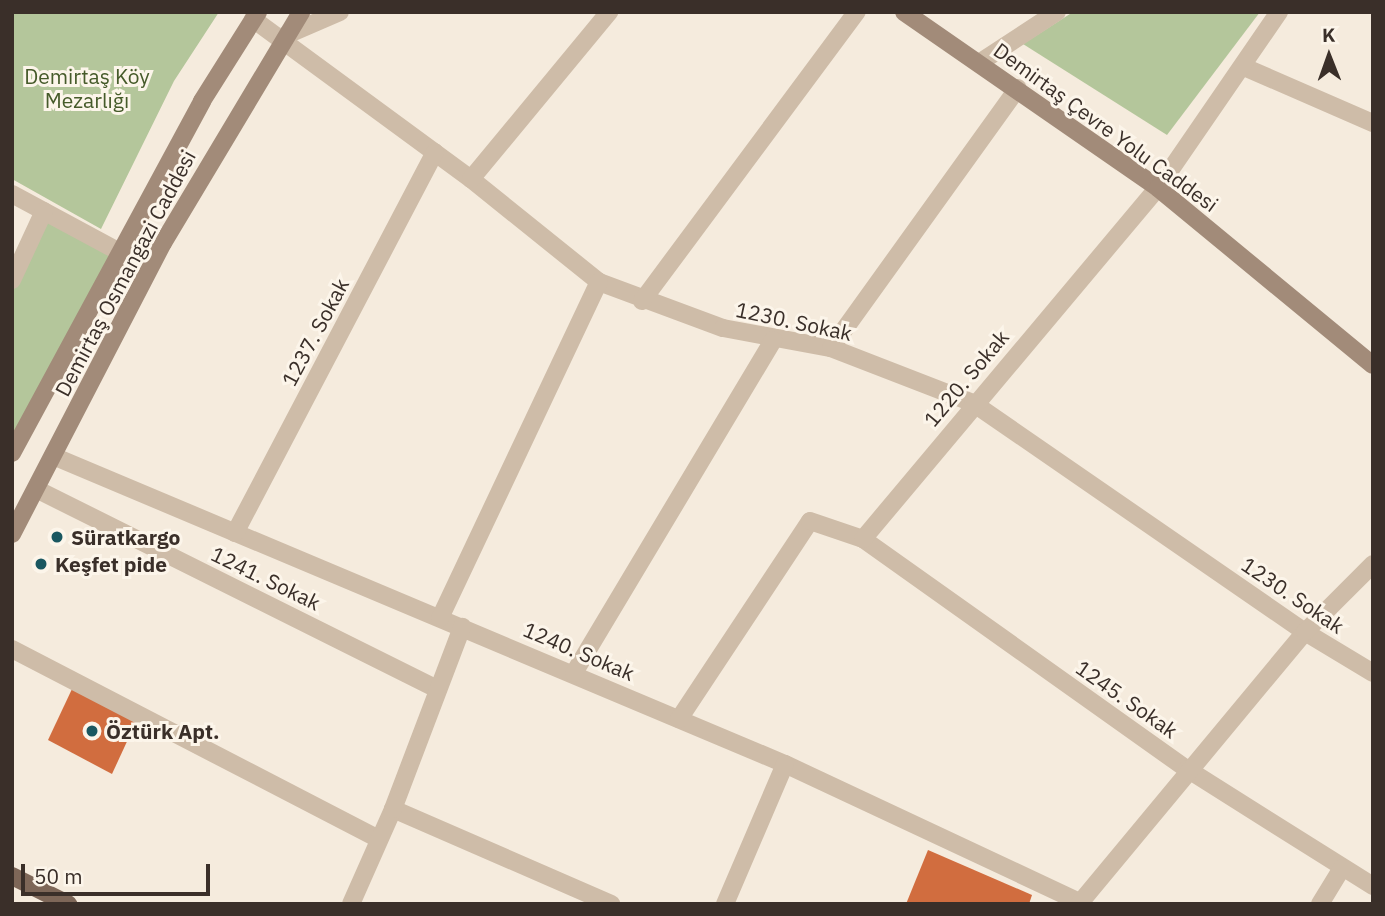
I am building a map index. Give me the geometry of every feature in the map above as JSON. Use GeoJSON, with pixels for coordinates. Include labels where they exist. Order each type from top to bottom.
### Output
{"type":"FeatureCollection","features":[{"type":"Feature","properties":{"kind":"main road","name":"Demirtaş Osmangazi Caddesi"},"geometry":{"type":"LineString","coordinates":[[12,534],[163,243],[282,37],[301,12]]}},
{"type":"Feature","properties":{"kind":"main road","name":"Demirtaş Çevre Yolu Caddesi"},"geometry":{"type":"LineString","coordinates":[[904,12],[1018,88],[1158,188],[1373,365]]}},
{"type":"Feature","properties":{"kind":"main road","name":"Demirtaş Osmangazi Caddesi"},"geometry":{"type":"LineString","coordinates":[[12,453],[118,251],[202,101],[256,16]]}},
{"type":"Feature","properties":{"kind":"main road"},"geometry":{"type":"LineString","coordinates":[[12,876],[68,904]]}},
{"type":"Feature","properties":{"kind":"street"},"geometry":{"type":"LineString","coordinates":[[282,37],[340,12]]}},
{"type":"Feature","properties":{"kind":"street"},"geometry":{"type":"LineString","coordinates":[[471,179],[609,12]]}},
{"type":"Feature","properties":{"kind":"street"},"geometry":{"type":"LineString","coordinates":[[642,301],[857,12]]}},
{"type":"Feature","properties":{"kind":"street"},"geometry":{"type":"LineString","coordinates":[[979,63],[1057,12]]}},
{"type":"Feature","properties":{"kind":"street","name":"1220. Sokak"},"geometry":{"type":"LineString","coordinates":[[863,539],[973,403],[1158,188],[1244,67],[1279,12]]}},
{"type":"Feature","properties":{"kind":"street","name":"1230. Sokak"},"geometry":{"type":"LineString","coordinates":[[256,16],[471,179],[599,282],[642,301],[773,340],[831,348],[973,403],[1305,632],[1373,673]]}},
{"type":"Feature","properties":{"kind":"street"},"geometry":{"type":"LineString","coordinates":[[1244,67],[1373,123]]}},
{"type":"Feature","properties":{"kind":"street"},"geometry":{"type":"LineString","coordinates":[[831,348],[1018,88]]}},
{"type":"Feature","properties":{"kind":"street","name":"1237. Sokak"},"geometry":{"type":"LineString","coordinates":[[235,533],[435,152]]}},
{"type":"Feature","properties":{"kind":"street"},"geometry":{"type":"LineString","coordinates":[[12,194],[118,251]]}},
{"type":"Feature","properties":{"kind":"street"},"geometry":{"type":"LineString","coordinates":[[12,280],[44,211]]}},
{"type":"Feature","properties":{"kind":"street"},"geometry":{"type":"LineString","coordinates":[[440,618],[599,282]]}},
{"type":"Feature","properties":{"kind":"street"},"geometry":{"type":"LineString","coordinates":[[574,673],[773,340]]}},
{"type":"Feature","properties":{"kind":"street","name":"1240. Sokak"},"geometry":{"type":"LineString","coordinates":[[53,456],[785,764],[1080,903]]}},
{"type":"Feature","properties":{"kind":"street","name":"1241. Sokak"},"geometry":{"type":"LineString","coordinates":[[36,489],[438,689]]}},
{"type":"Feature","properties":{"kind":"street"},"geometry":{"type":"LineString","coordinates":[[679,719],[810,521],[863,539]]}},
{"type":"Feature","properties":{"kind":"street","name":"1245. Sokak"},"geometry":{"type":"LineString","coordinates":[[863,539],[1187,769],[1373,886]]}},
{"type":"Feature","properties":{"kind":"street"},"geometry":{"type":"LineString","coordinates":[[1080,903],[1187,769],[1305,632],[1373,564]]}},
{"type":"Feature","properties":{"kind":"street"},"geometry":{"type":"LineString","coordinates":[[351,904],[393,809],[462,627]]}},
{"type":"Feature","properties":{"kind":"street"},"geometry":{"type":"LineString","coordinates":[[12,649],[379,839]]}},
{"type":"Feature","properties":{"kind":"street"},"geometry":{"type":"LineString","coordinates":[[725,904],[785,764]]}},
{"type":"Feature","properties":{"kind":"street"},"geometry":{"type":"LineString","coordinates":[[393,809],[611,904]]}},
{"type":"Feature","properties":{"kind":"street"},"geometry":{"type":"LineString","coordinates":[[1320,904],[1342,868]]}},
{"type":"Feature","properties":{"kind":"green space","name":"Demirtaş Köy Mezarlığı"},"geometry":{"type":"Polygon","coordinates":[[[12,12],[219,12],[174,81],[101,229],[12,179],[12,12]]]}},
{"type":"Feature","properties":{"kind":"green space"},"geometry":{"type":"Polygon","coordinates":[[[1073,12],[1260,12],[1167,135],[1023,44],[1073,12]]]}},
{"type":"Feature","properties":{"kind":"green space"},"geometry":{"type":"Polygon","coordinates":[[[44,211],[118,251],[12,451],[12,280],[44,211]]]}},
{"type":"Feature","properties":{"kind":"building","name":"Öztürk Apt."},"geometry":{"type":"Polygon","coordinates":[[[72,689],[136,722],[112,774],[48,740],[72,689]]]}},
{"type":"Feature","properties":{"kind":"building"},"geometry":{"type":"Polygon","coordinates":[[[928,850],[1032,895],[1029,904],[906,904],[928,850]]]}},
{"type":"Feature","properties":{"kind":"place","name":"Süratkargo"},"geometry":{"type":"Point","coordinates":[57,537]}},
{"type":"Feature","properties":{"kind":"place","name":"Keşfet pide"},"geometry":{"type":"Point","coordinates":[41,564]}},
{"type":"Feature","properties":{"kind":"place","name":"Öztürk Apt."},"geometry":{"type":"Point","coordinates":[92,731]}}]}
